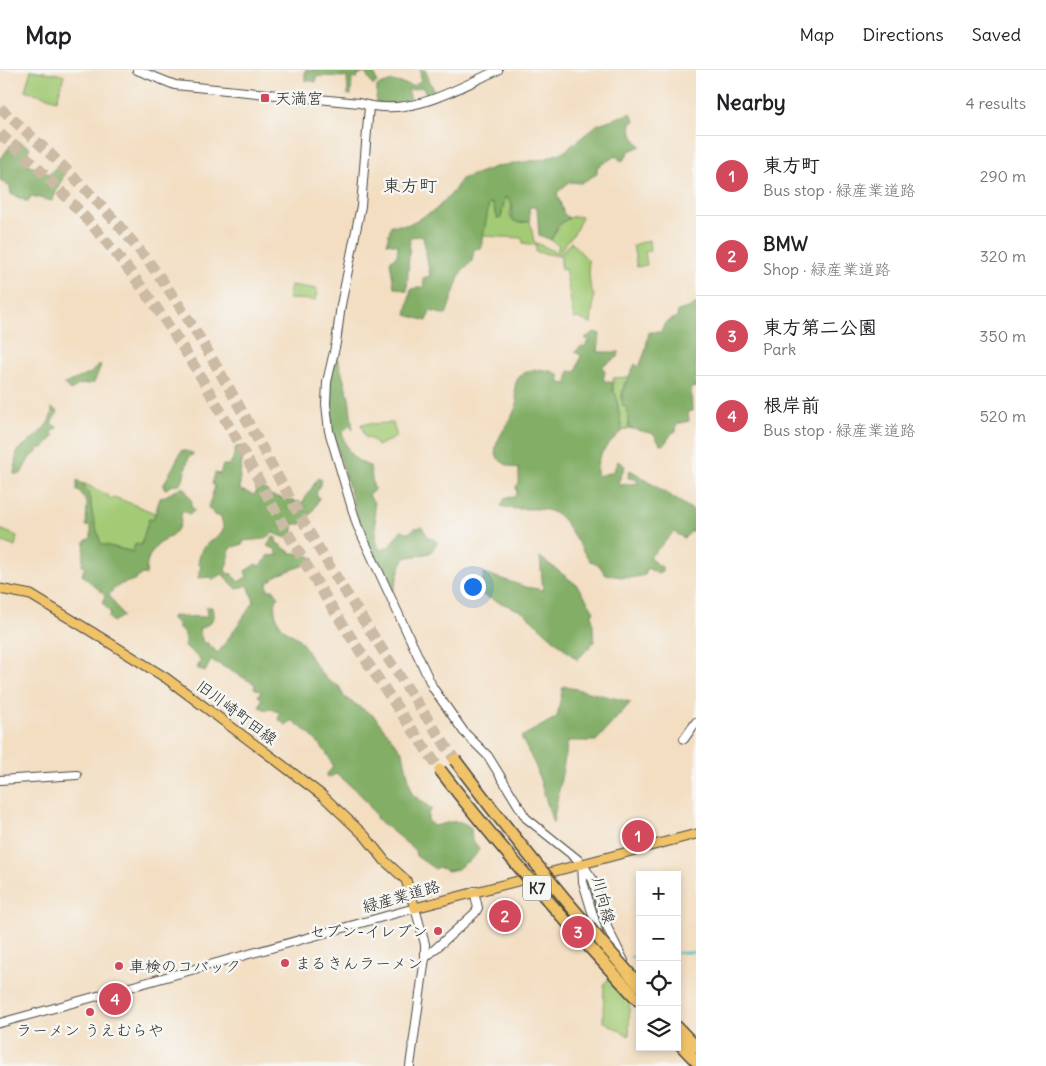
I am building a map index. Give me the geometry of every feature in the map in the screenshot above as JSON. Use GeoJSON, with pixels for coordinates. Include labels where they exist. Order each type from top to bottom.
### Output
{"type":"FeatureCollection","features":[{"type":"Feature","properties":{"kind":"highway","name":"K7"},"geometry":{"type":"LineString","coordinates":[[455,760],[497,817],[571,908],[636,981]]}},
{"type":"Feature","properties":{"kind":"highway","name":"K7"},"geometry":{"type":"LineString","coordinates":[[440,770],[484,827],[543,896],[636,998]]}},
{"type":"Feature","properties":{"kind":"highway"},"geometry":{"type":"LineString","coordinates":[[681,1031],[696,1047]]}},
{"type":"Feature","properties":{"kind":"highway"},"geometry":{"type":"LineString","coordinates":[[681,1045],[696,1061]]}},
{"type":"Feature","properties":{"kind":"main road","name":"旧川崎町田線"},"geometry":{"type":"LineString","coordinates":[[0,589],[30,595],[166,678],[323,796],[365,836],[406,880],[415,908]]}},
{"type":"Feature","properties":{"kind":"main road","name":"緑産業道路"},"geometry":{"type":"LineString","coordinates":[[415,908],[581,862],[696,834]]}},
{"type":"Feature","properties":{"kind":"street"},"geometry":{"type":"LineString","coordinates":[[137,70],[174,85],[359,103],[388,109],[426,102],[498,70]]}},
{"type":"Feature","properties":{"kind":"street"},"geometry":{"type":"LineString","coordinates":[[369,106],[361,206],[327,382],[329,431],[357,525],[433,688],[464,732],[488,756],[526,818],[581,862]]}},
{"type":"Feature","properties":{"kind":"street"},"geometry":{"type":"LineString","coordinates":[[684,740],[696,722]]}},
{"type":"Feature","properties":{"kind":"street"},"geometry":{"type":"LineString","coordinates":[[0,780],[78,775]]}},
{"type":"Feature","properties":{"kind":"street","name":"川向線"},"geometry":{"type":"LineString","coordinates":[[581,862],[593,880],[603,918],[614,946],[636,975]]}},
{"type":"Feature","properties":{"kind":"street","name":"川向線"},"geometry":{"type":"LineString","coordinates":[[581,862],[583,882],[602,945],[618,976],[639,1006]]}},
{"type":"Feature","properties":{"kind":"street"},"geometry":{"type":"LineString","coordinates":[[425,958],[475,913],[478,908],[474,891]]}},
{"type":"Feature","properties":{"kind":"street"},"geometry":{"type":"LineString","coordinates":[[410,1066],[425,958],[425,944],[415,908]]}},
{"type":"Feature","properties":{"kind":"street","name":"緑産業道路"},"geometry":{"type":"LineString","coordinates":[[0,1023],[415,908]]}},
{"type":"Feature","properties":{"kind":"street"},"geometry":{"type":"LineString","coordinates":[[681,1025],[696,1041]]}},
{"type":"Feature","properties":{"kind":"street"},"geometry":{"type":"LineString","coordinates":[[681,1051],[696,1066]]}},
{"type":"Feature","properties":{"kind":"green space"},"geometry":{"type":"Polygon","coordinates":[[[31,70],[64,75],[57,100],[25,90],[31,70]]]}},
{"type":"Feature","properties":{"kind":"green space"},"geometry":{"type":"Polygon","coordinates":[[[305,70],[377,70],[374,73],[377,82],[373,86],[365,73],[358,75],[357,78],[352,78],[351,95],[348,95],[347,77],[316,76],[316,82],[305,80],[305,70]]]}},
{"type":"Feature","properties":{"kind":"green space"},"geometry":{"type":"Polygon","coordinates":[[[420,70],[425,70],[435,93],[428,96],[422,87],[411,90],[408,88],[411,101],[408,103],[376,103],[377,86],[392,81],[414,86],[421,80],[420,70]]]}},
{"type":"Feature","properties":{"kind":"green space"},"geometry":{"type":"Polygon","coordinates":[[[631,113],[635,121],[630,124],[633,137],[641,146],[629,151],[625,159],[621,161],[616,156],[597,167],[597,174],[581,183],[569,182],[557,193],[564,214],[569,218],[558,225],[551,240],[539,235],[537,207],[529,207],[530,221],[520,223],[512,220],[512,204],[508,198],[505,197],[501,218],[498,219],[492,203],[489,204],[481,248],[474,249],[472,261],[460,274],[446,315],[430,311],[427,321],[406,315],[411,289],[424,287],[423,278],[430,276],[423,236],[410,237],[407,291],[394,287],[390,261],[397,256],[398,245],[387,243],[391,225],[407,225],[434,211],[454,191],[461,179],[498,166],[544,159],[565,151],[598,124],[631,113]]]}},
{"type":"Feature","properties":{"kind":"green space"},"geometry":{"type":"Polygon","coordinates":[[[15,140],[30,147],[27,154],[32,158],[27,164],[50,174],[57,166],[65,173],[52,201],[31,196],[28,202],[11,194],[10,187],[0,180],[0,159],[15,140]]]}},
{"type":"Feature","properties":{"kind":"green space"},"geometry":{"type":"Polygon","coordinates":[[[505,197],[512,204],[510,217],[520,223],[530,221],[534,242],[556,252],[559,246],[551,240],[559,226],[571,217],[582,217],[575,232],[559,252],[559,256],[536,252],[536,245],[523,243],[522,238],[483,236],[489,204],[492,203],[498,219],[501,218],[505,197]]]}},
{"type":"Feature","properties":{"kind":"green space"},"geometry":{"type":"Polygon","coordinates":[[[649,240],[650,251],[645,252],[647,265],[637,267],[633,245],[649,240]]]}},
{"type":"Feature","properties":{"kind":"green space"},"geometry":{"type":"Polygon","coordinates":[[[571,242],[588,260],[590,285],[594,296],[591,324],[578,318],[574,319],[565,269],[561,270],[561,253],[571,242]]]}},
{"type":"Feature","properties":{"kind":"green space"},"geometry":{"type":"Polygon","coordinates":[[[291,285],[317,289],[316,300],[288,299],[291,285]]]}},
{"type":"Feature","properties":{"kind":"green space"},"geometry":{"type":"Polygon","coordinates":[[[696,303],[696,387],[691,388],[692,411],[688,411],[689,421],[677,424],[676,431],[672,433],[664,445],[660,444],[654,434],[629,428],[627,408],[623,406],[622,400],[623,390],[635,364],[639,367],[645,352],[649,332],[661,332],[665,323],[677,317],[678,311],[691,307],[696,303]]]}},
{"type":"Feature","properties":{"kind":"green space"},"geometry":{"type":"Polygon","coordinates":[[[595,332],[600,334],[598,352],[619,352],[618,357],[602,366],[605,372],[603,380],[613,383],[613,392],[616,394],[622,431],[603,451],[598,463],[598,476],[613,472],[618,461],[625,466],[618,483],[620,485],[639,483],[635,479],[628,478],[629,471],[632,471],[696,512],[696,531],[692,531],[684,538],[674,532],[650,557],[657,565],[662,567],[662,572],[658,574],[647,568],[645,575],[631,578],[606,575],[598,564],[590,561],[563,519],[548,510],[516,509],[501,506],[505,498],[515,497],[517,493],[516,486],[519,484],[519,469],[505,464],[498,458],[496,450],[497,442],[516,406],[515,389],[517,380],[526,372],[546,370],[559,375],[560,383],[567,384],[569,371],[576,372],[581,355],[575,352],[582,346],[585,347],[588,341],[585,338],[595,332]]]}},
{"type":"Feature","properties":{"kind":"green space"},"geometry":{"type":"Polygon","coordinates":[[[337,356],[349,398],[353,430],[349,426],[342,433],[351,454],[359,461],[370,466],[374,490],[369,495],[374,503],[377,544],[380,550],[389,547],[401,530],[409,533],[415,528],[422,527],[428,537],[438,542],[430,553],[405,558],[401,564],[393,593],[360,525],[332,430],[330,382],[337,356]]]}},
{"type":"Feature","properties":{"kind":"green space"},"geometry":{"type":"Polygon","coordinates":[[[98,365],[101,365],[94,383],[78,385],[71,391],[64,384],[91,373],[98,365]]]}},
{"type":"Feature","properties":{"kind":"green space"},"geometry":{"type":"Polygon","coordinates":[[[629,377],[624,384],[621,399],[627,408],[629,428],[622,431],[616,394],[613,392],[613,378],[629,377]]]}},
{"type":"Feature","properties":{"kind":"green space"},"geometry":{"type":"Polygon","coordinates":[[[52,408],[58,412],[51,423],[58,428],[52,432],[54,437],[30,457],[21,474],[14,474],[17,451],[45,427],[49,421],[52,408]]]}},
{"type":"Feature","properties":{"kind":"green space"},"geometry":{"type":"Polygon","coordinates":[[[393,423],[397,437],[377,446],[373,440],[365,437],[361,424],[393,423]]]}},
{"type":"Feature","properties":{"kind":"green space"},"geometry":{"type":"Polygon","coordinates":[[[245,446],[240,474],[240,490],[255,495],[257,487],[267,490],[269,495],[302,503],[318,478],[322,480],[316,494],[319,498],[313,511],[302,524],[293,524],[293,533],[287,538],[273,533],[265,539],[243,541],[243,544],[230,548],[228,565],[225,566],[226,573],[232,574],[238,582],[247,577],[245,571],[256,564],[259,566],[268,558],[267,556],[278,555],[275,549],[267,546],[273,537],[276,538],[276,542],[291,553],[303,553],[314,558],[312,562],[278,575],[267,583],[268,590],[274,590],[279,597],[275,604],[275,609],[279,622],[284,629],[300,641],[322,674],[332,683],[339,686],[344,697],[374,716],[403,753],[412,794],[432,809],[428,814],[428,820],[433,826],[462,822],[471,828],[472,840],[479,848],[473,858],[458,869],[448,871],[438,867],[435,869],[416,856],[415,850],[376,818],[376,815],[361,795],[336,773],[330,778],[326,775],[333,767],[327,753],[310,735],[292,720],[286,725],[278,719],[280,713],[269,708],[267,710],[259,707],[262,699],[258,696],[261,691],[254,688],[255,684],[211,660],[205,672],[197,668],[201,660],[185,646],[184,632],[177,628],[179,625],[171,618],[173,616],[207,617],[206,607],[212,607],[212,621],[199,629],[203,643],[208,643],[209,647],[212,647],[218,653],[254,602],[248,585],[237,589],[222,574],[213,580],[210,577],[198,578],[201,565],[198,564],[201,552],[209,542],[220,534],[223,528],[220,515],[216,516],[208,508],[215,486],[212,484],[215,473],[220,474],[223,465],[229,465],[232,462],[236,447],[245,446]]]}},
{"type":"Feature","properties":{"kind":"green space"},"geometry":{"type":"Polygon","coordinates":[[[182,450],[193,453],[192,456],[189,456],[182,483],[170,486],[167,489],[164,488],[164,484],[182,450]]]}},
{"type":"Feature","properties":{"kind":"green space"},"geometry":{"type":"Polygon","coordinates":[[[77,480],[85,487],[89,494],[101,544],[133,552],[135,544],[141,545],[149,519],[153,520],[160,498],[180,488],[184,487],[192,502],[191,506],[195,510],[190,515],[184,511],[181,512],[179,527],[159,544],[149,557],[146,575],[142,574],[134,580],[118,586],[109,595],[123,616],[113,622],[108,617],[111,614],[103,603],[105,595],[82,575],[85,566],[82,566],[85,541],[91,538],[91,527],[86,526],[87,503],[80,491],[77,491],[77,480]]]}},
{"type":"Feature","properties":{"kind":"green space"},"geometry":{"type":"Polygon","coordinates":[[[83,483],[108,495],[110,499],[117,498],[155,513],[153,520],[149,519],[141,545],[134,552],[101,544],[92,515],[91,498],[83,483]]]}},
{"type":"Feature","properties":{"kind":"green space"},"geometry":{"type":"Polygon","coordinates":[[[0,529],[17,536],[15,547],[0,541],[0,529]]]}},
{"type":"Feature","properties":{"kind":"green space"},"geometry":{"type":"Polygon","coordinates":[[[540,557],[577,585],[594,611],[592,614],[594,642],[577,660],[523,612],[480,594],[484,573],[526,587],[543,590],[540,557]]]}},
{"type":"Feature","properties":{"kind":"green space"},"geometry":{"type":"Polygon","coordinates":[[[563,686],[631,702],[596,741],[568,741],[553,823],[536,767],[521,737],[557,717],[563,686]]]}},
{"type":"Feature","properties":{"kind":"green space"},"geometry":{"type":"Polygon","coordinates":[[[610,977],[630,999],[629,1036],[603,1021],[604,984],[610,977]]]}},
{"type":"Feature","properties":{"kind":"waterway"},"geometry":{"type":"LineString","coordinates":[[681,953],[696,952]]}},
{"type":"Feature","properties":{"kind":"waterway"},"geometry":{"type":"LineString","coordinates":[[631,957],[636,956]]}},
{"type":"Feature","properties":{"kind":"tunnel"},"geometry":{"type":"LineString","coordinates":[[0,108],[44,148],[106,211],[126,233],[162,280],[221,375],[329,565],[455,760]]}},
{"type":"Feature","properties":{"kind":"tunnel"},"geometry":{"type":"LineString","coordinates":[[0,134],[72,203],[116,253],[155,306],[206,385],[294,544],[329,602],[383,687],[440,770]]}},
{"type":"Feature","properties":{"kind":"place","name":"天満宮"},"geometry":{"type":"Point","coordinates":[265,98]}},
{"type":"Feature","properties":{"kind":"place","name":"東方町"},"geometry":{"type":"Point","coordinates":[638,836]}},
{"type":"Feature","properties":{"kind":"place","name":"BMW"},"geometry":{"type":"Point","coordinates":[505,916]}},
{"type":"Feature","properties":{"kind":"place","name":"セブン-イレブン"},"geometry":{"type":"Point","coordinates":[438,931]}},
{"type":"Feature","properties":{"kind":"place","name":"東方第二公園"},"geometry":{"type":"Point","coordinates":[578,932]}},
{"type":"Feature","properties":{"kind":"place","name":"まるきんラーメン"},"geometry":{"type":"Point","coordinates":[285,963]}},
{"type":"Feature","properties":{"kind":"place","name":"車検のコバック"},"geometry":{"type":"Point","coordinates":[119,966]}},
{"type":"Feature","properties":{"kind":"place","name":"根岸前"},"geometry":{"type":"Point","coordinates":[115,999]}},
{"type":"Feature","properties":{"kind":"place","name":"ラーメン うえむらや"},"geometry":{"type":"Point","coordinates":[90,1012]}},
{"type":"Feature","properties":{"kind":"district","name":"東方町"},"geometry":{"type":"Point","coordinates":[410,185]}}]}
